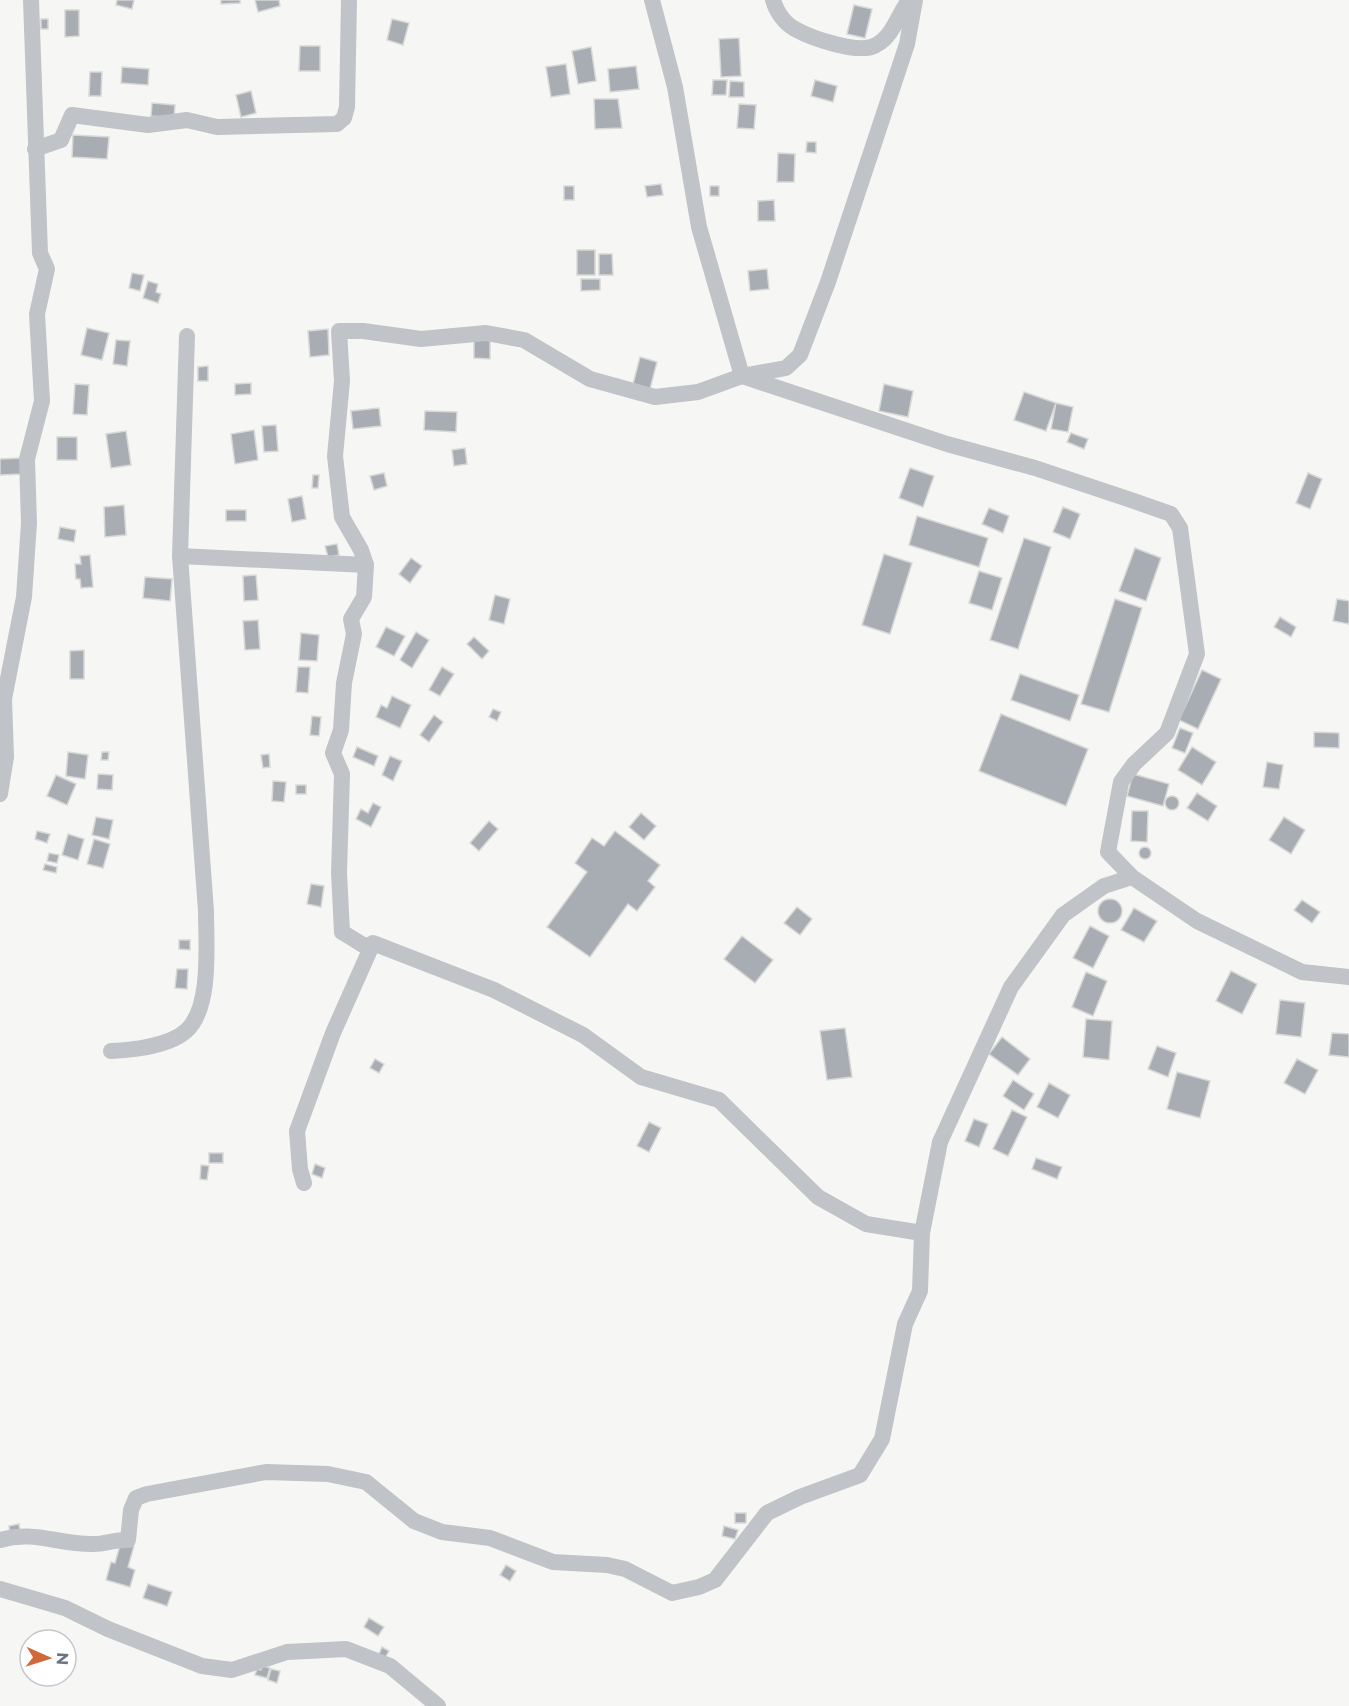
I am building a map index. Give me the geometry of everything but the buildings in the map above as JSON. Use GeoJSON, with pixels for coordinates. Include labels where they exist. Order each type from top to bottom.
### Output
{"type":"FeatureCollection","features":[{"type":"Feature","properties":{"kind":"street"},"geometry":{"type":"LineString","coordinates":[[0,794],[6,757],[4,699],[24,597],[29,523],[27,459],[43,386],[37,314],[47,269],[40,253],[31,0]]}},
{"type":"Feature","properties":{"kind":"street"},"geometry":{"type":"LineString","coordinates":[[35,149],[61,141],[72,115],[148,124],[187,120],[217,127],[337,124],[344,118],[347,107],[349,0]]}},
{"type":"Feature","properties":{"kind":"street"},"geometry":{"type":"LineString","coordinates":[[652,0],[675,87],[699,227],[742,376]]}},
{"type":"Feature","properties":{"kind":"street"},"geometry":{"type":"LineString","coordinates":[[773,0],[776,11],[794,29],[855,49],[875,46],[891,32],[909,0]]}},
{"type":"Feature","properties":{"kind":"street"},"geometry":{"type":"LineString","coordinates":[[915,0],[907,44],[828,282],[800,355],[786,368],[742,376],[698,392],[655,397],[590,379],[524,340],[486,333],[421,339],[363,331],[339,331],[342,381],[335,456],[342,517],[353,539],[362,550],[366,565],[364,597],[351,620],[354,634],[345,676],[341,730],[333,753],[342,780],[339,873],[342,932],[363,945],[372,946],[373,943],[494,990],[583,1035],[641,1077],[719,1100],[818,1197],[866,1224],[922,1233]]}},
{"type":"Feature","properties":{"kind":"street"},"geometry":{"type":"LineString","coordinates":[[111,1051],[146,1049],[185,1032],[199,1012],[206,966],[206,911],[180,556],[188,336]]}},
{"type":"Feature","properties":{"kind":"street"},"geometry":{"type":"LineString","coordinates":[[742,376],[1171,514],[1180,528],[1197,654],[1167,733],[1134,764],[1120,782],[1108,852],[1132,877],[1197,921],[1302,972],[1349,977]]}},
{"type":"Feature","properties":{"kind":"street"},"geometry":{"type":"LineString","coordinates":[[180,556],[366,565]]}},
{"type":"Feature","properties":{"kind":"street"},"geometry":{"type":"LineString","coordinates":[[0,1540],[20,1534],[71,1544],[104,1545],[113,1540],[128,1540],[131,1510],[136,1498],[147,1494],[266,1472],[328,1474],[366,1482],[414,1521],[442,1532],[490,1538],[553,1562],[607,1565],[625,1569],[672,1593],[699,1587],[715,1580],[767,1513],[800,1497],[860,1475],[882,1439],[905,1324],[920,1291],[922,1233],[940,1142],[1011,987],[1064,915],[1104,886],[1132,877]]}},
{"type":"Feature","properties":{"kind":"street"},"geometry":{"type":"LineString","coordinates":[[304,1183],[300,1169],[297,1131],[333,1033],[372,946]]}},
{"type":"Feature","properties":{"kind":"street"},"geometry":{"type":"LineString","coordinates":[[0,1589],[65,1608],[108,1629],[202,1666],[232,1670],[287,1652],[346,1648],[390,1666],[438,1706]]}}]}
